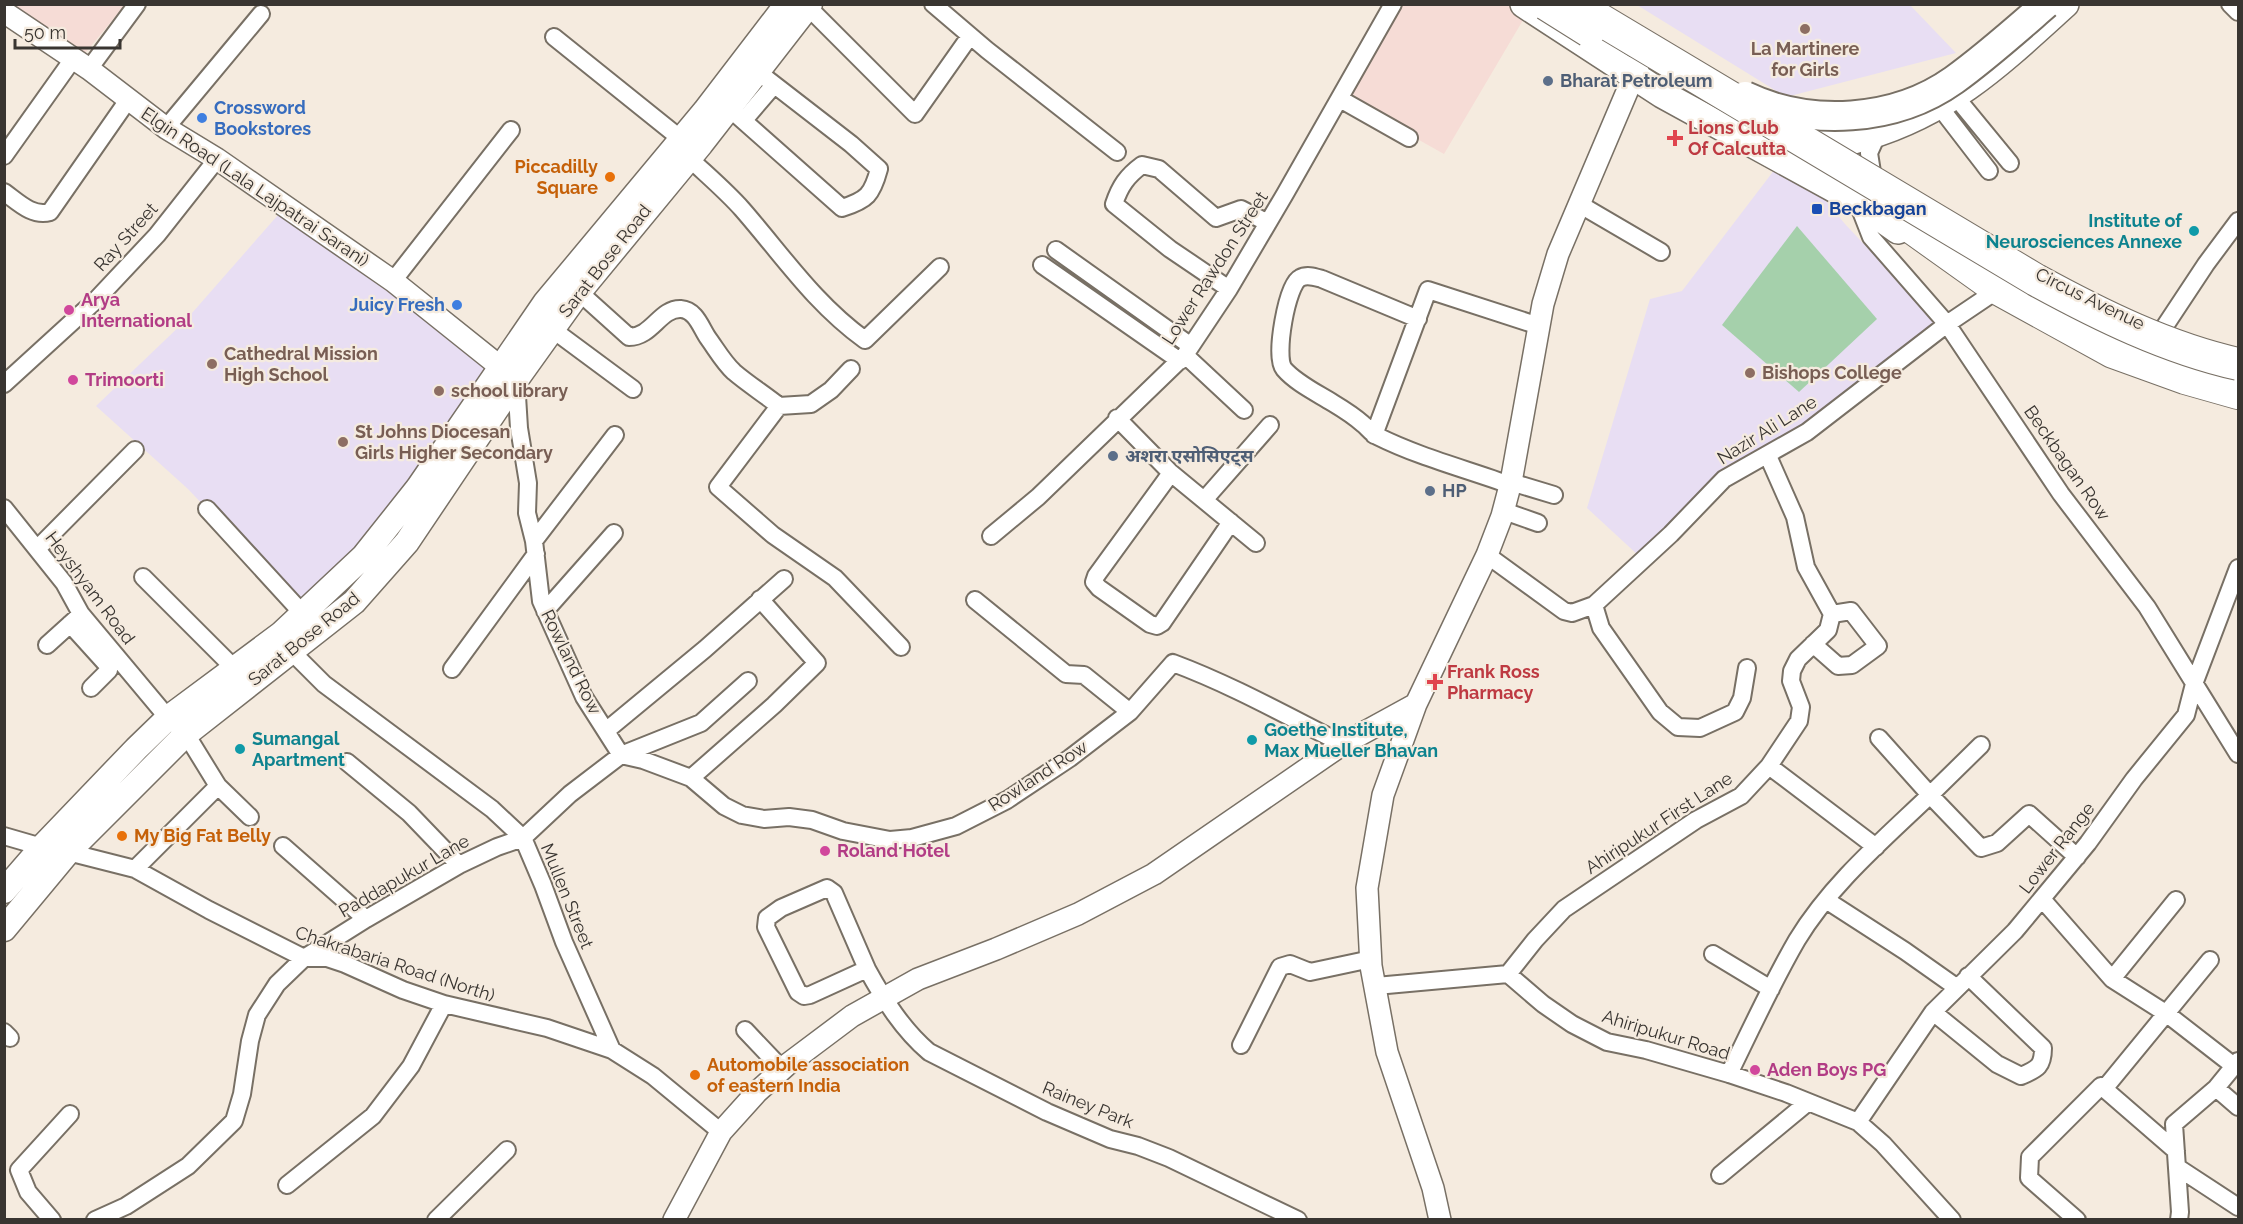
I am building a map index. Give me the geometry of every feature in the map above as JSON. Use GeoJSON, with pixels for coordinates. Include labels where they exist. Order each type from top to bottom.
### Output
{"type":"FeatureCollection","features":[{"type":"Feature","properties":{"kind":"highway"},"geometry":{"type":"LineString","coordinates":[[1546,4],[1870,204],[1995,287],[2114,352],[2185,378],[2238,393]]}},
{"type":"Feature","properties":{"kind":"highway"},"geometry":{"type":"LineString","coordinates":[[1574,4],[2079,304],[2175,346],[2238,364]]}},
{"type":"Feature","properties":{"kind":"highway"},"geometry":{"type":"LineString","coordinates":[[1615,29],[1760,103],[1805,114],[1839,117],[1870,113],[1922,98],[1953,81],[2046,4]]}},
{"type":"Feature","properties":{"kind":"main road"},"geometry":{"type":"LineString","coordinates":[[1524,4],[1662,94],[1782,161],[1870,204],[2103,335],[2140,350],[2238,381]]}},
{"type":"Feature","properties":{"kind":"main road","name":"Circus Avenue"},"geometry":{"type":"LineString","coordinates":[[1586,4],[1649,44],[1872,172],[2059,286],[2130,321],[2238,355]]}},
{"type":"Feature","properties":{"kind":"main road"},"geometry":{"type":"LineString","coordinates":[[1782,161],[1796,130],[1857,110],[1924,84],[1995,32],[2026,4]]}},
{"type":"Feature","properties":{"kind":"main road"},"geometry":{"type":"LineString","coordinates":[[1809,175],[1822,144],[1840,144],[1878,133],[1901,125],[1947,101],[1978,80],[2065,4]]}},
{"type":"Feature","properties":{"kind":"main road"},"geometry":{"type":"LineString","coordinates":[[4,891],[136,749],[177,726],[234,668],[304,615],[364,556],[509,374],[545,303],[685,148],[801,5]]}},
{"type":"Feature","properties":{"kind":"main road","name":"Sarat Bose Road"},"geometry":{"type":"LineString","coordinates":[[4,929],[177,726],[291,651],[354,602],[406,542],[509,374],[552,329],[685,148],[736,114],[766,78],[801,5]]}},
{"type":"Feature","properties":{"kind":"main road"},"geometry":{"type":"LineString","coordinates":[[1870,204],[1989,295],[2028,320],[2094,355],[2175,390],[2238,406]]}},
{"type":"Feature","properties":{"kind":"street"},"geometry":{"type":"LineString","coordinates":[[4,156],[81,64],[137,4]]}},
{"type":"Feature","properties":{"kind":"street"},"geometry":{"type":"LineString","coordinates":[[933,4],[1117,152]]}},
{"type":"Feature","properties":{"kind":"street","name":"Lower Rawdon Street"},"geometry":{"type":"LineString","coordinates":[[992,536],[1038,497],[1185,354],[1229,288],[1268,223],[1393,4]]}},
{"type":"Feature","properties":{"kind":"street"},"geometry":{"type":"LineString","coordinates":[[2230,4],[2238,12]]}},
{"type":"Feature","properties":{"kind":"street"},"geometry":{"type":"LineString","coordinates":[[801,5],[915,114],[970,36]]}},
{"type":"Feature","properties":{"kind":"street","name":"Elgin Road (Lala Lajpatrai Sarani)"},"geometry":{"type":"LineString","coordinates":[[4,12],[81,64],[165,128],[217,159],[393,281],[509,374]]}},
{"type":"Feature","properties":{"kind":"street"},"geometry":{"type":"LineString","coordinates":[[165,128],[261,14]]}},
{"type":"Feature","properties":{"kind":"street"},"geometry":{"type":"LineString","coordinates":[[554,37],[685,148],[742,208],[806,286],[841,323],[865,340],[940,267]]}},
{"type":"Feature","properties":{"kind":"street"},"geometry":{"type":"LineString","coordinates":[[1440,1220],[1433,1188],[1387,1052],[1371,959],[1367,888],[1383,795],[1416,704],[1487,555],[1504,511],[1511,484],[1539,326],[1558,254],[1633,74],[1649,44]]}},
{"type":"Feature","properties":{"kind":"street"},"geometry":{"type":"LineString","coordinates":[[736,114],[842,208],[861,202],[874,189],[879,169],[851,144],[766,78]]}},
{"type":"Feature","properties":{"kind":"street"},"geometry":{"type":"LineString","coordinates":[[1340,99],[1409,138]]}},
{"type":"Feature","properties":{"kind":"street"},"geometry":{"type":"LineString","coordinates":[[4,192],[32,212],[40,215],[50,212],[128,100]]}},
{"type":"Feature","properties":{"kind":"street"},"geometry":{"type":"LineString","coordinates":[[1947,101],[2010,163]]}},
{"type":"Feature","properties":{"kind":"street"},"geometry":{"type":"LineString","coordinates":[[1947,101],[1989,171]]}},
{"type":"Feature","properties":{"kind":"street"},"geometry":{"type":"LineString","coordinates":[[393,281],[512,130]]}},
{"type":"Feature","properties":{"kind":"street"},"geometry":{"type":"LineString","coordinates":[[1870,204],[1872,172],[1869,153],[1878,133]]}},
{"type":"Feature","properties":{"kind":"street","name":"Ray Street"},"geometry":{"type":"LineString","coordinates":[[4,384],[110,284],[156,235],[217,159]]}},
{"type":"Feature","properties":{"kind":"street"},"geometry":{"type":"LineString","coordinates":[[1229,288],[1170,249],[1114,204],[1126,177],[1142,165],[1160,169],[1216,218],[1241,209],[1268,223]]}},
{"type":"Feature","properties":{"kind":"street"},"geometry":{"type":"LineString","coordinates":[[1579,204],[1661,252]]}},
{"type":"Feature","properties":{"kind":"street","name":"Beckbagan Row"},"geometry":{"type":"LineString","coordinates":[[1870,204],[1870,237],[1947,324],[2061,494],[2147,607],[2238,754]]}},
{"type":"Feature","properties":{"kind":"street"},"geometry":{"type":"LineString","coordinates":[[2161,332],[2238,221]]}},
{"type":"Feature","properties":{"kind":"street"},"geometry":{"type":"LineString","coordinates":[[1056,250],[1185,354],[1244,410]]}},
{"type":"Feature","properties":{"kind":"street"},"geometry":{"type":"LineString","coordinates":[[1042,265],[1185,354]]}},
{"type":"Feature","properties":{"kind":"street"},"geometry":{"type":"LineString","coordinates":[[1418,319],[1311,276],[1301,277],[1296,281],[1281,333],[1280,363],[1283,369],[1295,379],[1344,410],[1374,435],[1443,463],[1554,495]]}},
{"type":"Feature","properties":{"kind":"street"},"geometry":{"type":"LineString","coordinates":[[1374,435],[1428,290],[1539,326]]}},
{"type":"Feature","properties":{"kind":"street"},"geometry":{"type":"LineString","coordinates":[[579,292],[629,337],[638,337],[647,332],[671,311],[680,309],[694,315],[733,370],[778,406],[811,404],[831,390],[851,369]]}},
{"type":"Feature","properties":{"kind":"street","name":"Nazir Ali Lane"},"geometry":{"type":"LineString","coordinates":[[1487,555],[1564,611],[1572,613],[1594,605],[1671,534],[1724,479],[1807,432],[1947,324],[1989,295]]}},
{"type":"Feature","properties":{"kind":"street"},"geometry":{"type":"LineString","coordinates":[[552,329],[633,389]]}},
{"type":"Feature","properties":{"kind":"street","name":"Rowland Row"},"geometry":{"type":"LineString","coordinates":[[509,374],[528,483],[527,513],[535,547],[541,601],[584,697],[621,755],[643,760],[692,778],[724,806],[742,815],[764,819],[789,817],[812,820],[843,831],[890,840],[912,838],[956,825],[1007,800],[1070,758],[1130,712],[1173,663],[1237,689],[1343,744]]}},
{"type":"Feature","properties":{"kind":"street"},"geometry":{"type":"LineString","coordinates":[[778,406],[718,486],[773,536],[835,578],[901,647]]}},
{"type":"Feature","properties":{"kind":"street"},"geometry":{"type":"LineString","coordinates":[[1117,418],[1171,473],[1256,543]]}},
{"type":"Feature","properties":{"kind":"street"},"geometry":{"type":"LineString","coordinates":[[1205,500],[1270,425]]}},
{"type":"Feature","properties":{"kind":"street"},"geometry":{"type":"LineString","coordinates":[[452,669],[615,435]]}},
{"type":"Feature","properties":{"kind":"street"},"geometry":{"type":"LineString","coordinates":[[37,549],[135,450]]}},
{"type":"Feature","properties":{"kind":"street"},"geometry":{"type":"LineString","coordinates":[[1767,456],[1795,517],[1806,567],[1832,614],[1851,610],[1878,646],[1852,665],[1838,666],[1813,644]]}},
{"type":"Feature","properties":{"kind":"street"},"geometry":{"type":"LineString","coordinates":[[1171,473],[1096,576],[1094,582],[1099,588],[1150,624],[1157,626],[1162,623],[1231,522]]}},
{"type":"Feature","properties":{"kind":"street","name":"Heyshyam Road"},"geometry":{"type":"LineString","coordinates":[[4,508],[64,583],[76,619],[112,661],[177,726],[218,786],[250,817]]}},
{"type":"Feature","properties":{"kind":"street"},"geometry":{"type":"LineString","coordinates":[[207,509],[304,615]]}},
{"type":"Feature","properties":{"kind":"street"},"geometry":{"type":"LineString","coordinates":[[1504,511],[1538,523]]}},
{"type":"Feature","properties":{"kind":"street"},"geometry":{"type":"LineString","coordinates":[[546,611],[614,532]]}},
{"type":"Feature","properties":{"kind":"street","name":"Lower Range"},"geometry":{"type":"LineString","coordinates":[[1858,1122],[1933,1012],[2015,931],[2077,857],[2134,779],[2186,715],[2194,684],[2238,568]]}},
{"type":"Feature","properties":{"kind":"street"},"geometry":{"type":"LineString","coordinates":[[143,577],[234,668]]}},
{"type":"Feature","properties":{"kind":"street"},"geometry":{"type":"LineString","coordinates":[[607,730],[705,649],[784,579]]}},
{"type":"Feature","properties":{"kind":"street"},"geometry":{"type":"LineString","coordinates":[[692,778],[817,663],[760,599]]}},
{"type":"Feature","properties":{"kind":"street"},"geometry":{"type":"LineString","coordinates":[[975,600],[1066,674],[1084,675],[1130,712]]}},
{"type":"Feature","properties":{"kind":"street"},"geometry":{"type":"LineString","coordinates":[[1594,605],[1601,628],[1660,712],[1678,726],[1700,728],[1735,712],[1742,698],[1747,668]]}},
{"type":"Feature","properties":{"kind":"street","name":"Ahiripukur First Lane"},"geometry":{"type":"LineString","coordinates":[[1509,974],[1535,940],[1564,909],[1696,820],[1741,796],[1770,766],[1799,721],[1801,707],[1791,681],[1792,671],[1798,659],[1828,630],[1832,614]]}},
{"type":"Feature","properties":{"kind":"street"},"geometry":{"type":"LineString","coordinates":[[47,645],[76,619]]}},
{"type":"Feature","properties":{"kind":"street","name":"Mullen Street"},"geometry":{"type":"LineString","coordinates":[[291,651],[324,684],[483,802],[523,838],[564,942],[612,1050]]}},
{"type":"Feature","properties":{"kind":"street"},"geometry":{"type":"LineString","coordinates":[[91,688],[109,670],[112,661]]}},
{"type":"Feature","properties":{"kind":"street"},"geometry":{"type":"LineString","coordinates":[[523,838],[570,794],[621,755],[701,723],[748,681]]}},
{"type":"Feature","properties":{"kind":"street"},"geometry":{"type":"LineString","coordinates":[[674,1220],[721,1132],[757,1092],[782,1069],[852,1016],[918,979],[996,950],[1078,914],[1154,874],[1343,744],[1416,704]]}},
{"type":"Feature","properties":{"kind":"street"},"geometry":{"type":"LineString","coordinates":[[1879,738],[1981,848],[1997,843],[2029,814],[2077,857]]}},
{"type":"Feature","properties":{"kind":"street"},"geometry":{"type":"LineString","coordinates":[[1729,1074],[1798,939],[1826,900],[1875,847],[1981,745]]}},
{"type":"Feature","properties":{"kind":"street"},"geometry":{"type":"LineString","coordinates":[[347,762],[409,813],[459,865]]}},
{"type":"Feature","properties":{"kind":"street"},"geometry":{"type":"LineString","coordinates":[[1770,766],[1875,847]]}},
{"type":"Feature","properties":{"kind":"street"},"geometry":{"type":"LineString","coordinates":[[135,869],[218,786]]}},
{"type":"Feature","properties":{"kind":"street","name":"Chakrabaria Road (North)"},"geometry":{"type":"LineString","coordinates":[[4,836],[42,848],[68,852],[135,869],[208,910],[304,958],[327,958],[444,1005],[547,1028],[612,1050]]}},
{"type":"Feature","properties":{"kind":"street","name":"Paddapukur Lane"},"geometry":{"type":"LineString","coordinates":[[95,1220],[126,1206],[188,1166],[234,1121],[242,1094],[250,1041],[257,1015],[276,984],[304,958],[459,865],[497,847],[523,838]]}},
{"type":"Feature","properties":{"kind":"street"},"geometry":{"type":"LineString","coordinates":[[283,846],[366,919]]}},
{"type":"Feature","properties":{"kind":"street","name":"Rainey Park"},"geometry":{"type":"LineString","coordinates":[[867,969],[810,995],[801,995],[766,927],[766,918],[781,908],[827,888],[834,893],[883,1000],[921,1046],[951,1064],[1047,1112],[1110,1139],[1138,1146],[1169,1158],[1298,1220]]}},
{"type":"Feature","properties":{"kind":"street"},"geometry":{"type":"LineString","coordinates":[[2042,899],[2112,979],[2236,1063],[2216,1088],[2174,1124],[2179,1220]]}},
{"type":"Feature","properties":{"kind":"street"},"geometry":{"type":"LineString","coordinates":[[1826,900],[1905,951],[1962,982],[2043,1048],[2043,1061],[2035,1070],[2021,1076],[1998,1064],[1933,1012]]}},
{"type":"Feature","properties":{"kind":"street"},"geometry":{"type":"LineString","coordinates":[[2112,979],[2176,900]]}},
{"type":"Feature","properties":{"kind":"street"},"geometry":{"type":"LineString","coordinates":[[1713,954],[1771,989]]}},
{"type":"Feature","properties":{"kind":"street"},"geometry":{"type":"LineString","coordinates":[[1240,1045],[1280,967],[1290,964],[1310,972],[1371,959]]}},
{"type":"Feature","properties":{"kind":"street"},"geometry":{"type":"LineString","coordinates":[[2104,1089],[2210,960]]}},
{"type":"Feature","properties":{"kind":"street"},"geometry":{"type":"LineString","coordinates":[[1376,986],[1509,974]]}},
{"type":"Feature","properties":{"kind":"street","name":"Ahiripukur Road"},"geometry":{"type":"LineString","coordinates":[[1509,974],[1543,1004],[1572,1024],[1606,1041],[1729,1074],[1858,1122],[1883,1144],[1952,1220]]}},
{"type":"Feature","properties":{"kind":"street"},"geometry":{"type":"LineString","coordinates":[[287,1185],[373,1116],[411,1066],[444,1005]]}},
{"type":"Feature","properties":{"kind":"street"},"geometry":{"type":"LineString","coordinates":[[745,1030],[782,1069]]}},
{"type":"Feature","properties":{"kind":"street"},"geometry":{"type":"LineString","coordinates":[[612,1050],[653,1076],[721,1132]]}},
{"type":"Feature","properties":{"kind":"street"},"geometry":{"type":"LineString","coordinates":[[2077,1220],[2029,1178],[2030,1157],[2101,1086],[2177,1159],[2238,1207]]}},
{"type":"Feature","properties":{"kind":"street"},"geometry":{"type":"LineString","coordinates":[[2216,1088],[2238,1107]]}},
{"type":"Feature","properties":{"kind":"street"},"geometry":{"type":"LineString","coordinates":[[1720,1175],[1807,1103]]}},
{"type":"Feature","properties":{"kind":"street"},"geometry":{"type":"LineString","coordinates":[[52,1220],[28,1192],[19,1170],[70,1114]]}},
{"type":"Feature","properties":{"kind":"street"},"geometry":{"type":"LineString","coordinates":[[436,1220],[507,1150]]}},
{"type":"Feature","properties":{"kind":"shaded area"},"geometry":{"type":"Polygon","coordinates":[[[4,5],[125,5],[71,70],[5,26],[4,5]]]}},
{"type":"Feature","properties":{"kind":"shaded area"},"geometry":{"type":"Polygon","coordinates":[[[1400,5],[1510,5],[1526,15],[1444,154],[1346,99],[1400,5]]]}},
{"type":"Feature","properties":{"kind":"shaded area","name":"La Martinere for Girls"},"geometry":{"type":"Polygon","coordinates":[[[1637,5],[1910,5],[1956,53],[1786,97],[1637,5]]]}},
{"type":"Feature","properties":{"kind":"shaded area","name":"Bishops College"},"geometry":{"type":"Polygon","coordinates":[[[1775,169],[1826,201],[1936,321],[1639,556],[1587,508],[1650,299],[1682,291],[1775,169]]]}},
{"type":"Feature","properties":{"kind":"shaded area","name":"St Johns Diocesan Girls Higher Secondary"},"geometry":{"type":"Polygon","coordinates":[[[278,215],[511,366],[493,396],[375,568],[310,617],[188,489],[96,406],[185,321],[278,215]]]}},
{"type":"Feature","properties":{"kind":"green space"},"geometry":{"type":"Polygon","coordinates":[[[1797,226],[1877,319],[1799,392],[1722,325],[1797,226]]]}},
{"type":"Feature","properties":{"kind":"place","name":"La Martinere for Girls"},"geometry":{"type":"Point","coordinates":[1805,29]}},
{"type":"Feature","properties":{"kind":"place","name":"Bharat Petroleum"},"geometry":{"type":"Point","coordinates":[1548,81]}},
{"type":"Feature","properties":{"kind":"place","name":"Crossword Bookstores"},"geometry":{"type":"Point","coordinates":[202,118]}},
{"type":"Feature","properties":{"kind":"place","name":"Lions Club Of Calcutta"},"geometry":{"type":"Point","coordinates":[1675,138]}},
{"type":"Feature","properties":{"kind":"place","name":"Piccadilly Square"},"geometry":{"type":"Point","coordinates":[610,177]}},
{"type":"Feature","properties":{"kind":"place","name":"Beckbagan"},"geometry":{"type":"Point","coordinates":[1817,209]}},
{"type":"Feature","properties":{"kind":"place","name":"Institute of Neurosciences Annexe"},"geometry":{"type":"Point","coordinates":[2194,231]}},
{"type":"Feature","properties":{"kind":"place","name":"Juicy Fresh"},"geometry":{"type":"Point","coordinates":[457,305]}},
{"type":"Feature","properties":{"kind":"place","name":"Arya International"},"geometry":{"type":"Point","coordinates":[69,310]}},
{"type":"Feature","properties":{"kind":"place","name":"Cathedral Mission High School"},"geometry":{"type":"Point","coordinates":[212,364]}},
{"type":"Feature","properties":{"kind":"place","name":"Bishops College"},"geometry":{"type":"Point","coordinates":[1750,373]}},
{"type":"Feature","properties":{"kind":"place","name":"Trimoorti"},"geometry":{"type":"Point","coordinates":[73,380]}},
{"type":"Feature","properties":{"kind":"place","name":"school library"},"geometry":{"type":"Point","coordinates":[439,391]}},
{"type":"Feature","properties":{"kind":"place","name":"St Johns Diocesan Girls Higher Secondary"},"geometry":{"type":"Point","coordinates":[343,442]}},
{"type":"Feature","properties":{"kind":"place","name":"अशरा एसोसिएट्स"},"geometry":{"type":"Point","coordinates":[1113,456]}},
{"type":"Feature","properties":{"kind":"place","name":"HP"},"geometry":{"type":"Point","coordinates":[1430,491]}},
{"type":"Feature","properties":{"kind":"place","name":"Frank Ross Pharmacy"},"geometry":{"type":"Point","coordinates":[1435,682]}},
{"type":"Feature","properties":{"kind":"place","name":"Goethe Institute, Max Mueller Bhavan"},"geometry":{"type":"Point","coordinates":[1252,740]}},
{"type":"Feature","properties":{"kind":"place","name":"Sumangal Apartment"},"geometry":{"type":"Point","coordinates":[240,749]}},
{"type":"Feature","properties":{"kind":"place","name":"My Big Fat Belly"},"geometry":{"type":"Point","coordinates":[122,836]}},
{"type":"Feature","properties":{"kind":"place","name":"Roland Hotel"},"geometry":{"type":"Point","coordinates":[825,851]}},
{"type":"Feature","properties":{"kind":"place","name":"Aden Boys PG"},"geometry":{"type":"Point","coordinates":[1755,1070]}},
{"type":"Feature","properties":{"kind":"place","name":"Automobile association of eastern India"},"geometry":{"type":"Point","coordinates":[695,1075]}}]}
